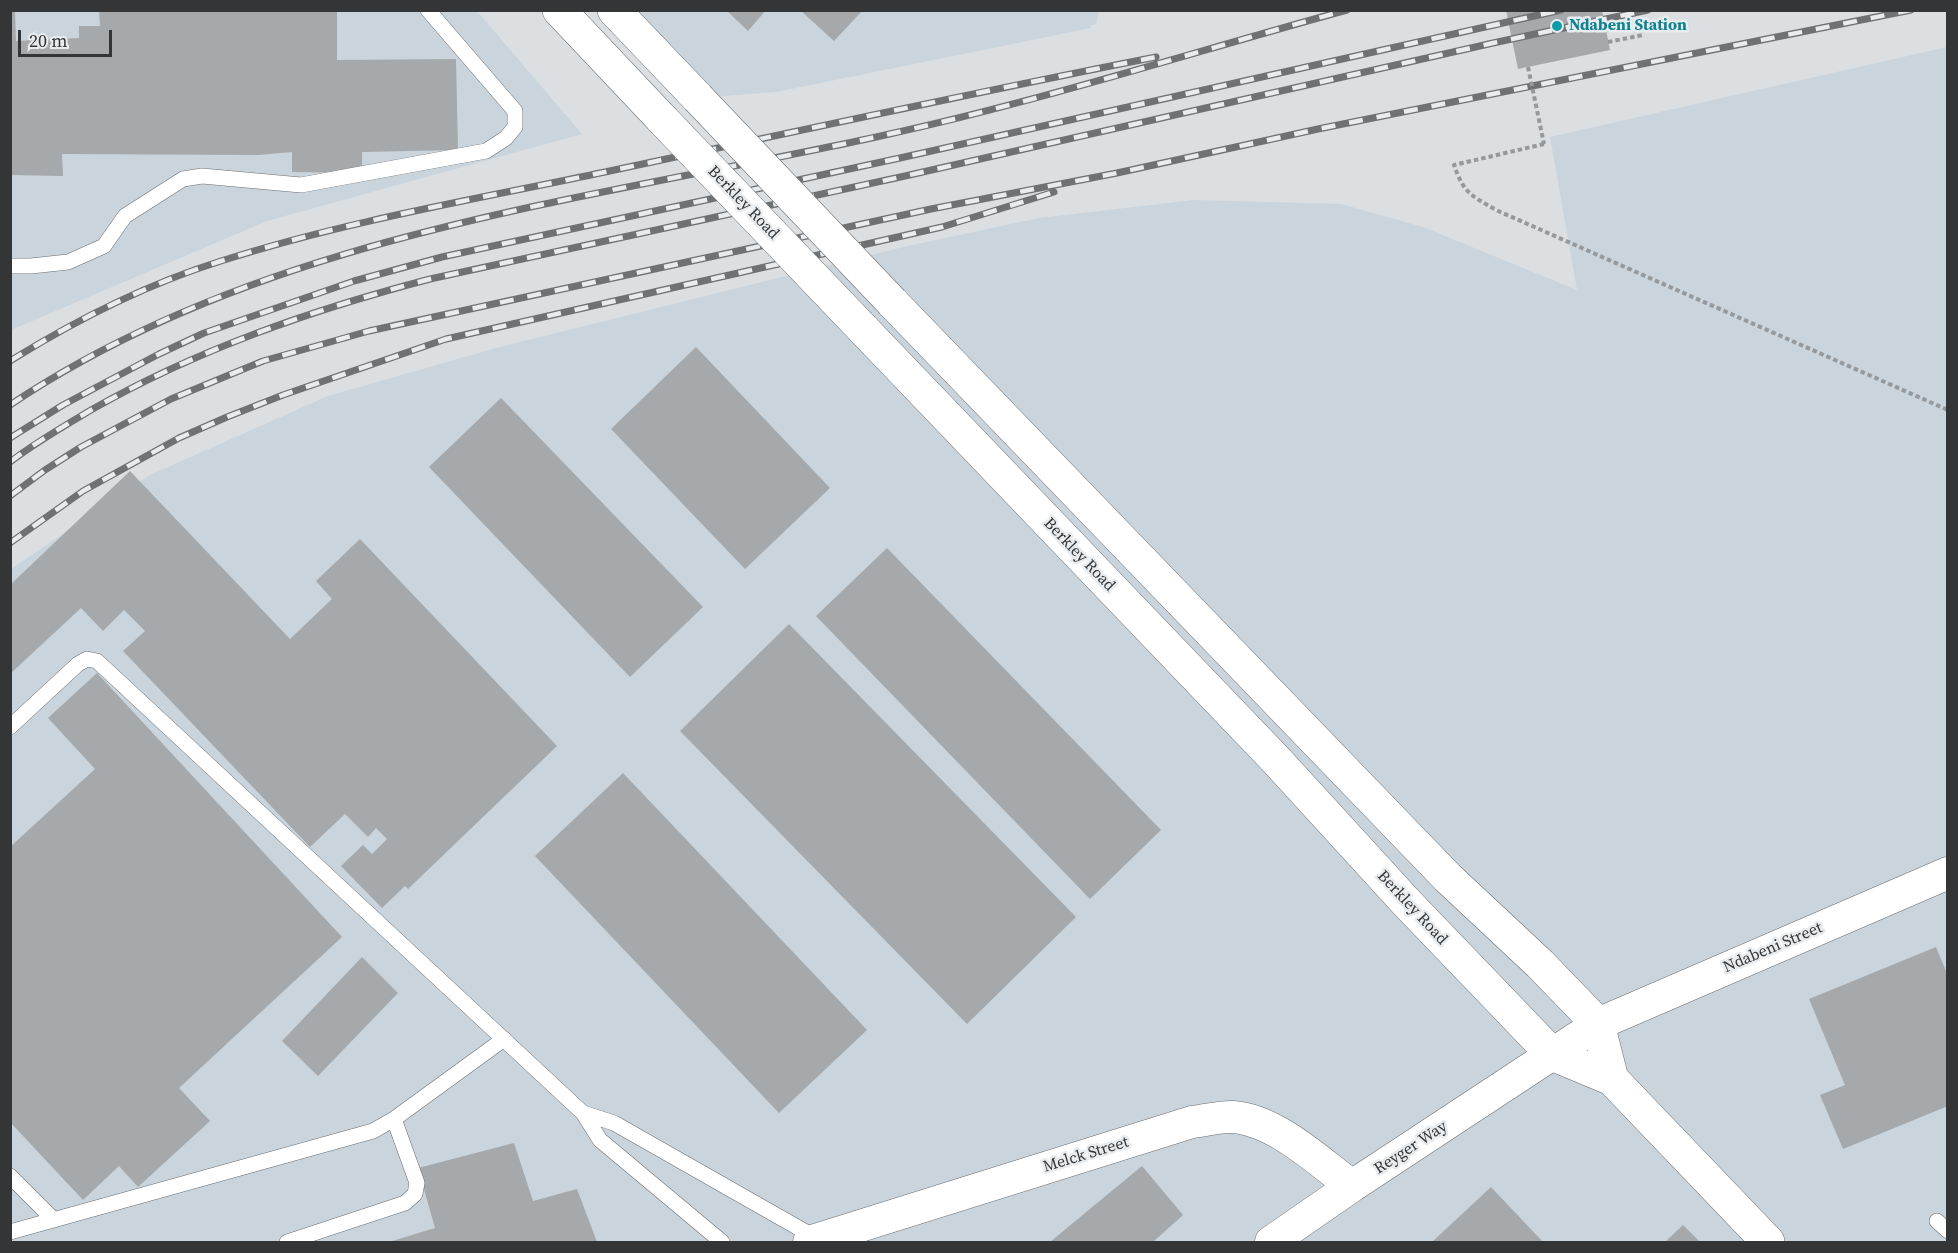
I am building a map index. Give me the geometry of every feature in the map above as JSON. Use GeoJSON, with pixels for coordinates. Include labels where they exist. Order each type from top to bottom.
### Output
{"type":"FeatureCollection","features":[{"type":"Feature","properties":{"kind":"main road","name":"Berkley Road"},"geometry":{"type":"LineString","coordinates":[[559,10],[1278,762],[1406,902],[1552,1054],[1612,1079],[1768,1242]]}},
{"type":"Feature","properties":{"kind":"main road","name":"Berkley Road"},"geometry":{"type":"LineString","coordinates":[[614,10],[892,302],[1448,878],[1540,964],[1598,1024],[1612,1079]]}},
{"type":"Feature","properties":{"kind":"main road"},"geometry":{"type":"LineString","coordinates":[[1278,762],[1307,732]]}},
{"type":"Feature","properties":{"kind":"street","name":"Ndabeni Street"},"geometry":{"type":"LineString","coordinates":[[1552,1054],[1598,1024],[1947,873]]}},
{"type":"Feature","properties":{"kind":"street","name":"Reyger Way"},"geometry":{"type":"LineString","coordinates":[[1271,1242],[1552,1054]]}},
{"type":"Feature","properties":{"kind":"street","name":"Melck Street"},"geometry":{"type":"LineString","coordinates":[[814,1241],[1192,1122],[1233,1117],[1263,1125],[1289,1140],[1352,1186]]}},
{"type":"Feature","properties":{"kind":"lane"},"geometry":{"type":"LineString","coordinates":[[10,266],[68,262],[104,246],[125,216],[183,179],[202,176],[301,186],[486,151],[506,138],[515,127],[515,111],[428,10]]}},
{"type":"Feature","properties":{"kind":"lane"},"geometry":{"type":"LineString","coordinates":[[10,727],[78,664],[87,659],[97,661],[583,1113],[600,1140],[722,1242]]}},
{"type":"Feature","properties":{"kind":"lane"},"geometry":{"type":"LineString","coordinates":[[10,1232],[373,1131],[394,1119],[504,1039]]}},
{"type":"Feature","properties":{"kind":"lane"},"geometry":{"type":"LineString","coordinates":[[583,1113],[614,1123],[814,1241]]}},
{"type":"Feature","properties":{"kind":"lane"},"geometry":{"type":"LineString","coordinates":[[287,1242],[405,1203],[415,1194],[417,1183],[394,1119]]}},
{"type":"Feature","properties":{"kind":"lane"},"geometry":{"type":"LineString","coordinates":[[10,1176],[54,1220]]}},
{"type":"Feature","properties":{"kind":"path"},"geometry":{"type":"LineString","coordinates":[[1608,42],[1643,35]]}},
{"type":"Feature","properties":{"kind":"path"},"geometry":{"type":"LineString","coordinates":[[1528,67],[1544,144],[1454,165],[1459,180],[1468,194],[1496,210],[1947,410]]}},
{"type":"Feature","properties":{"kind":"shaded area"},"geometry":{"type":"Polygon","coordinates":[[[11,11],[477,11],[582,134],[267,221],[11,330],[11,11]]]}},
{"type":"Feature","properties":{"kind":"shaded area"},"geometry":{"type":"Polygon","coordinates":[[[614,11],[1099,11],[1096,24],[1091,25],[1091,28],[776,92],[698,98],[614,11]]]}},
{"type":"Feature","properties":{"kind":"shaded area"},"geometry":{"type":"Polygon","coordinates":[[[1947,47],[1947,1242],[11,1242],[11,569],[148,476],[328,396],[496,348],[903,247],[1039,218],[1194,200],[1341,204],[1423,227],[1577,290],[1550,137],[1947,47]]]}},
{"type":"Feature","properties":{"kind":"building"},"geometry":{"type":"Polygon","coordinates":[[[10,10],[15,10],[16,41],[79,38],[79,26],[100,26],[99,10],[337,10],[337,60],[456,59],[458,150],[362,152],[362,173],[292,172],[292,152],[258,155],[62,154],[63,176],[10,175],[10,10]]]}},
{"type":"Feature","properties":{"kind":"building"},"geometry":{"type":"Polygon","coordinates":[[[726,10],[766,10],[748,31],[726,10]]]}},
{"type":"Feature","properties":{"kind":"building"},"geometry":{"type":"Polygon","coordinates":[[[800,10],[863,10],[834,41],[800,10]]]}},
{"type":"Feature","properties":{"kind":"building","name":"Ndabeni Station"},"geometry":{"type":"Polygon","coordinates":[[[1506,10],[1602,10],[1610,50],[1518,69],[1506,10]]]}},
{"type":"Feature","properties":{"kind":"building"},"geometry":{"type":"Polygon","coordinates":[[[696,347],[830,488],[745,569],[611,429],[696,347]]]}},
{"type":"Feature","properties":{"kind":"building"},"geometry":{"type":"Polygon","coordinates":[[[501,398],[703,607],[630,677],[429,467],[501,398]]]}},
{"type":"Feature","properties":{"kind":"building"},"geometry":{"type":"Polygon","coordinates":[[[130,471],[290,639],[332,599],[316,581],[360,539],[557,746],[408,889],[405,886],[382,908],[341,866],[363,845],[372,854],[387,839],[376,828],[368,837],[345,814],[310,847],[123,651],[145,631],[124,610],[103,631],[81,608],[10,674],[10,585],[130,471]]]}},
{"type":"Feature","properties":{"kind":"building"},"geometry":{"type":"Polygon","coordinates":[[[887,548],[1161,830],[1090,899],[816,616],[887,548]]]}},
{"type":"Feature","properties":{"kind":"building"},"geometry":{"type":"Polygon","coordinates":[[[789,624],[1076,917],[967,1024],[680,731],[789,624]]]}},
{"type":"Feature","properties":{"kind":"building"},"geometry":{"type":"Polygon","coordinates":[[[97,673],[342,937],[179,1088],[210,1121],[138,1187],[119,1166],[83,1200],[10,1122],[10,847],[95,769],[48,718],[97,673]]]}},
{"type":"Feature","properties":{"kind":"building"},"geometry":{"type":"Polygon","coordinates":[[[623,773],[867,1030],[779,1113],[535,856],[623,773]]]}},
{"type":"Feature","properties":{"kind":"building"},"geometry":{"type":"Polygon","coordinates":[[[1936,947],[1948,976],[1948,1106],[1843,1149],[1820,1095],[1845,1085],[1809,999],[1936,947]]]}},
{"type":"Feature","properties":{"kind":"building"},"geometry":{"type":"Polygon","coordinates":[[[362,957],[398,993],[318,1076],[282,1041],[362,957]]]}},
{"type":"Feature","properties":{"kind":"building"},"geometry":{"type":"Polygon","coordinates":[[[514,1143],[533,1201],[577,1189],[597,1242],[389,1242],[435,1228],[418,1168],[514,1143]]]}},
{"type":"Feature","properties":{"kind":"building"},"geometry":{"type":"Polygon","coordinates":[[[1142,1166],[1183,1215],[1153,1242],[1050,1242],[1142,1166]]]}},
{"type":"Feature","properties":{"kind":"building"},"geometry":{"type":"Polygon","coordinates":[[[1491,1187],[1543,1242],[1432,1242],[1491,1187]]]}},
{"type":"Feature","properties":{"kind":"building"},"geometry":{"type":"Polygon","coordinates":[[[1683,1225],[1700,1242],[1665,1242],[1683,1225]]]}},
{"type":"Feature","properties":{"kind":"railway"},"geometry":{"type":"LineString","coordinates":[[10,405],[109,347],[213,299],[322,261],[433,230],[546,204],[943,122],[1059,92],[1347,10]]}},
{"type":"Feature","properties":{"kind":"railway"},"geometry":{"type":"LineString","coordinates":[[10,438],[63,405],[204,333],[354,281],[442,257],[900,158],[1561,10]]}},
{"type":"Feature","properties":{"kind":"railway"},"geometry":{"type":"LineString","coordinates":[[10,462],[91,410],[173,368],[256,333],[386,291],[430,279],[905,176],[1648,10]]}},
{"type":"Feature","properties":{"kind":"railway"},"geometry":{"type":"LineString","coordinates":[[10,496],[81,447],[171,399],[263,361],[369,331],[931,209],[1911,10]]}},
{"type":"Feature","properties":{"kind":"railway"},"geometry":{"type":"LineString","coordinates":[[10,361],[86,317],[139,292],[193,270],[316,234],[364,222],[1156,57]]}},
{"type":"Feature","properties":{"kind":"railway"},"geometry":{"type":"LineString","coordinates":[[10,543],[83,491],[179,438],[283,395],[446,339],[942,227],[1054,192]]}},
{"type":"Feature","properties":{"kind":"place","name":"Ndabeni Station"},"geometry":{"type":"Point","coordinates":[1557,26]}}]}
